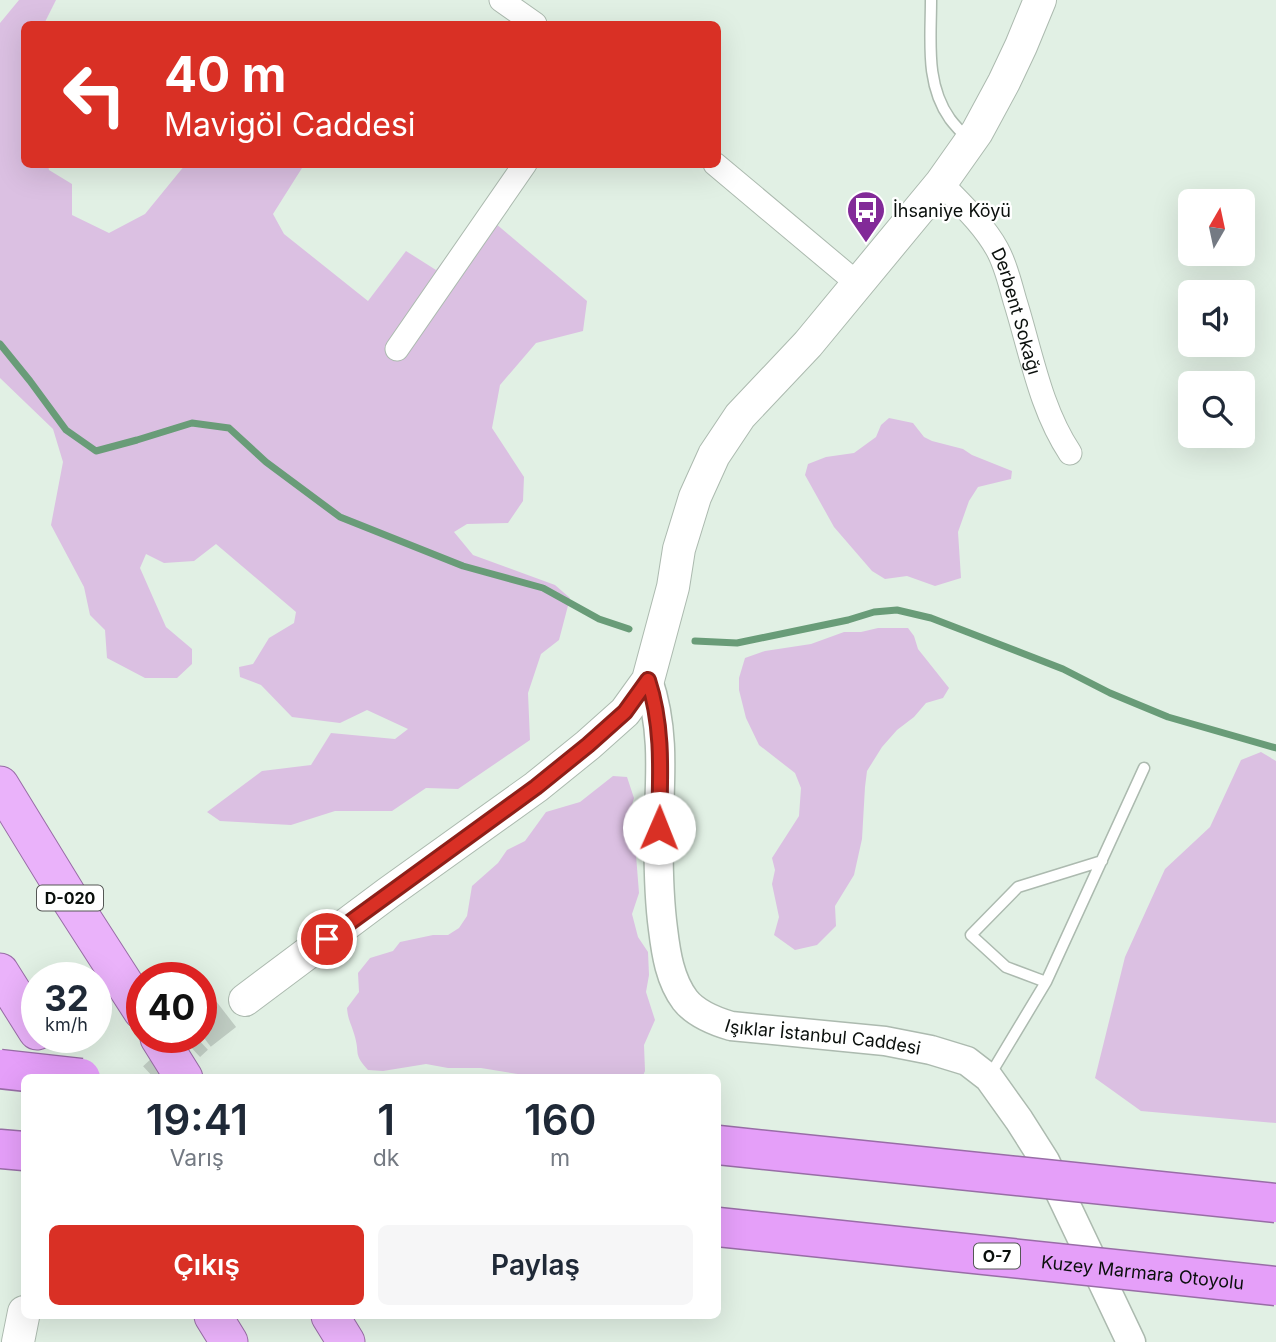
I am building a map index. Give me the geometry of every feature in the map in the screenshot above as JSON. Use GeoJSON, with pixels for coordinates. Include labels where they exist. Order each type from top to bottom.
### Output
{"type":"FeatureCollection","features":[{"type":"Feature","properties":{"kind":"highway","name":"D-020"},"geometry":{"type":"LineString","coordinates":[[0,785],[126,986]]}},
{"type":"Feature","properties":{"kind":"highway"},"geometry":{"type":"LineString","coordinates":[[0,972],[21,1005]]}},
{"type":"Feature","properties":{"kind":"highway"},"geometry":{"type":"LineString","coordinates":[[50,1053],[64,1074]]}},
{"type":"Feature","properties":{"kind":"highway"},"geometry":{"type":"LineString","coordinates":[[168,1053],[182,1074]]}},
{"type":"Feature","properties":{"kind":"highway"},"geometry":{"type":"LineString","coordinates":[[0,1069],[45,1074]]}},
{"type":"Feature","properties":{"kind":"highway"},"geometry":{"type":"LineString","coordinates":[[721,1145],[1276,1203]]}},
{"type":"Feature","properties":{"kind":"highway"},"geometry":{"type":"LineString","coordinates":[[0,1149],[21,1152]]}},
{"type":"Feature","properties":{"kind":"highway","name":"Kuzey Marmara Otoyolu"},"geometry":{"type":"LineString","coordinates":[[721,1227],[1276,1286]]}},
{"type":"Feature","properties":{"kind":"highway"},"geometry":{"type":"LineString","coordinates":[[215,1319],[229,1342]]}},
{"type":"Feature","properties":{"kind":"highway"},"geometry":{"type":"LineString","coordinates":[[332,1319],[346,1342]]}},
{"type":"Feature","properties":{"kind":"main road"},"geometry":{"type":"LineString","coordinates":[[245,1000],[536,787],[625,712],[648,680],[695,497],[715,455],[740,416],[808,344],[942,183],[970,142],[1004,82],[1040,0]]}},
{"type":"Feature","properties":{"kind":"main road"},"geometry":{"type":"LineString","coordinates":[[18,1342],[23,1319]]}},
{"type":"Feature","properties":{"kind":"street"},"geometry":{"type":"LineString","coordinates":[[501,0],[531,21]]}},
{"type":"Feature","properties":{"kind":"street"},"geometry":{"type":"LineString","coordinates":[[397,349],[522,168]]}},
{"type":"Feature","properties":{"kind":"street"},"geometry":{"type":"LineString","coordinates":[[720,168],[858,284]]}},
{"type":"Feature","properties":{"kind":"street","name":"Derbent Sokağı"},"geometry":{"type":"LineString","coordinates":[[942,183],[983,228],[998,251],[1009,279],[1047,410],[1070,453]]}},
{"type":"Feature","properties":{"kind":"street","name":"Işıklar İstanbul Caddesi"},"geometry":{"type":"LineString","coordinates":[[648,680],[655,702],[661,755],[658,853],[660,911],[666,957],[678,988],[687,1002],[699,1013],[731,1026],[885,1041],[932,1050],[967,1061],[989,1078],[1045,1161],[1131,1342]]}},
{"type":"Feature","properties":{"kind":"lane"},"geometry":{"type":"LineString","coordinates":[[932,0],[931,60],[934,86],[950,119],[970,142]]}},
{"type":"Feature","properties":{"kind":"lane"},"geometry":{"type":"LineString","coordinates":[[989,1078],[1046,982],[1144,768]]}},
{"type":"Feature","properties":{"kind":"lane"},"geometry":{"type":"LineString","coordinates":[[1046,982],[1006,967],[971,935],[1018,887],[1102,861]]}},
{"type":"Feature","properties":{"kind":"shaded area"},"geometry":{"type":"Polygon","coordinates":[[[19,0],[56,0],[46,21],[21,21],[21,168],[49,168],[72,184],[72,215],[109,233],[145,214],[183,168],[302,168],[273,214],[284,234],[368,301],[406,251],[436,270],[482,212],[587,301],[583,331],[536,343],[500,385],[492,428],[524,477],[523,501],[508,523],[467,524],[454,532],[473,555],[555,585],[570,598],[559,640],[541,654],[528,693],[530,740],[458,789],[426,788],[392,811],[335,811],[291,825],[220,821],[207,812],[262,771],[311,765],[331,733],[395,739],[408,729],[367,710],[340,723],[292,717],[261,685],[240,677],[239,667],[253,664],[269,638],[294,623],[296,612],[216,544],[194,561],[164,563],[146,554],[140,568],[166,627],[192,649],[192,664],[177,678],[145,678],[107,658],[105,630],[90,615],[84,587],[51,525],[63,462],[53,429],[0,378],[0,23],[19,0]]]}},
{"type":"Feature","properties":{"kind":"shaded area"},"geometry":{"type":"Polygon","coordinates":[[[889,418],[913,423],[924,437],[932,441],[963,449],[1012,471],[1011,479],[978,487],[969,501],[958,532],[961,578],[935,586],[907,576],[885,579],[872,571],[834,527],[805,475],[808,464],[826,457],[854,453],[876,437],[881,425],[889,418]]]}},
{"type":"Feature","properties":{"kind":"shaded area"},"geometry":{"type":"Polygon","coordinates":[[[908,628],[918,649],[949,688],[943,698],[926,703],[897,730],[867,771],[862,839],[854,875],[835,906],[836,926],[817,945],[795,950],[774,935],[779,917],[772,884],[775,870],[772,858],[799,816],[801,788],[795,773],[759,745],[746,718],[739,678],[745,658],[765,651],[811,644],[844,632],[908,628]]]}},
{"type":"Feature","properties":{"kind":"shaded area"},"geometry":{"type":"Polygon","coordinates":[[[1261,752],[1276,761],[1276,1123],[1141,1111],[1095,1078],[1125,957],[1165,869],[1210,827],[1241,760],[1261,752]]]}},
{"type":"Feature","properties":{"kind":"shaded area"},"geometry":{"type":"Polygon","coordinates":[[[613,776],[627,777],[634,798],[629,815],[643,838],[636,855],[639,893],[632,914],[638,937],[648,952],[649,975],[646,992],[655,1020],[644,1045],[644,1074],[518,1074],[426,1064],[383,1071],[368,1070],[359,1057],[347,1008],[359,992],[358,973],[370,958],[393,951],[400,942],[433,935],[448,935],[459,928],[467,916],[472,886],[498,863],[507,850],[525,841],[546,812],[580,802],[613,776]]]}},
{"type":"Feature","properties":{"kind":"waterway"},"geometry":{"type":"LineString","coordinates":[[0,344],[66,430],[96,451],[192,423],[229,428],[266,462],[340,517],[463,566],[543,588],[599,619],[629,629]]}},
{"type":"Feature","properties":{"kind":"waterway"},"geometry":{"type":"LineString","coordinates":[[695,641],[737,643],[874,612],[897,610],[931,618],[1063,669],[1110,693],[1168,717],[1276,748]]}},
{"type":"Feature","properties":{"kind":"tunnel"},"geometry":{"type":"LineString","coordinates":[[217,1022],[245,1000]]}},
{"type":"Feature","properties":{"kind":"tunnel"},"geometry":{"type":"LineString","coordinates":[[158,1074],[181,1053]]}},
{"type":"Feature","properties":{"kind":"place","name":"İhsaniye Köyü"},"geometry":{"type":"Point","coordinates":[866,244]}},
{"type":"Feature","properties":{"kind":"route"},"geometry":{"type":"LineString","coordinates":[[327,939],[536,787],[625,712],[648,680],[655,702],[661,755],[659,828]]}}]}
